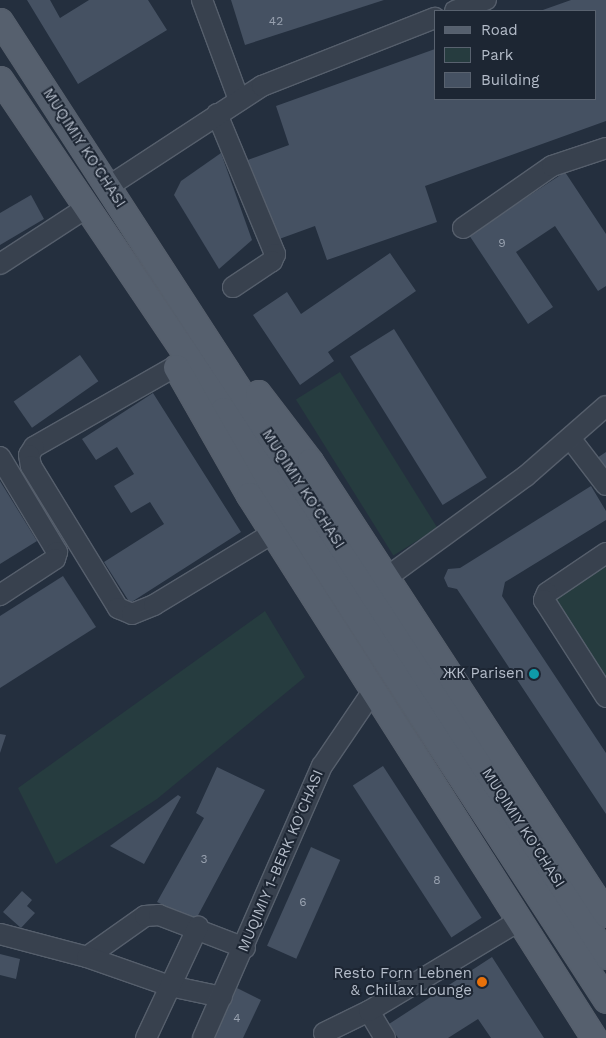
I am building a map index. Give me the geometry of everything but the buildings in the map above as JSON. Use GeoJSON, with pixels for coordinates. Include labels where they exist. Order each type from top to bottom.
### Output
{"type":"FeatureCollection","features":[{"type":"Feature","properties":{"kind":"main road","name":"MUQIMIY KO'CHASI"},"geometry":{"type":"LineString","coordinates":[[0,21],[109,186],[606,956]]}},
{"type":"Feature","properties":{"kind":"main road","name":"MUQIMIY KO'CHASI"},"geometry":{"type":"LineString","coordinates":[[0,79],[223,410],[604,996]]}},
{"type":"Feature","properties":{"kind":"main road"},"geometry":{"type":"LineString","coordinates":[[109,186],[310,461],[606,913]]}},
{"type":"Feature","properties":{"kind":"main road"},"geometry":{"type":"LineString","coordinates":[[86,208],[273,533],[594,1038]]}},
{"type":"Feature","properties":{"kind":"lane"},"geometry":{"type":"LineString","coordinates":[[202,0],[239,100]]}},
{"type":"Feature","properties":{"kind":"lane"},"geometry":{"type":"LineString","coordinates":[[458,10],[486,0]]}},
{"type":"Feature","properties":{"kind":"lane"},"geometry":{"type":"LineString","coordinates":[[109,186],[239,100],[272,83],[434,18]]}},
{"type":"Feature","properties":{"kind":"lane"},"geometry":{"type":"LineString","coordinates":[[217,114],[275,254],[233,287]]}},
{"type":"Feature","properties":{"kind":"lane"},"geometry":{"type":"LineString","coordinates":[[463,228],[552,166],[606,148]]}},
{"type":"Feature","properties":{"kind":"lane"},"geometry":{"type":"LineString","coordinates":[[0,264],[86,208]]}},
{"type":"Feature","properties":{"kind":"lane"},"geometry":{"type":"LineString","coordinates":[[176,366],[34,447],[29,455],[31,466],[118,608],[132,614],[154,605],[273,533]]}},
{"type":"Feature","properties":{"kind":"lane"},"geometry":{"type":"LineString","coordinates":[[386,578],[570,438],[606,406]]}},
{"type":"Feature","properties":{"kind":"lane"},"geometry":{"type":"LineString","coordinates":[[570,438],[606,484]]}},
{"type":"Feature","properties":{"kind":"lane"},"geometry":{"type":"LineString","coordinates":[[0,457],[57,552],[55,559],[0,595]]}},
{"type":"Feature","properties":{"kind":"lane"},"geometry":{"type":"LineString","coordinates":[[606,553],[546,592],[544,600],[606,697]]}},
{"type":"Feature","properties":{"kind":"lane","name":"MUQIMIY 1-BERK KO'CHASI"},"geometry":{"type":"LineString","coordinates":[[203,1038],[245,948],[322,766],[373,691]]}},
{"type":"Feature","properties":{"kind":"lane"},"geometry":{"type":"LineString","coordinates":[[87,957],[145,916],[159,915],[198,927],[245,948]]}},
{"type":"Feature","properties":{"kind":"lane"},"geometry":{"type":"LineString","coordinates":[[324,1033],[369,1011],[519,921]]}},
{"type":"Feature","properties":{"kind":"lane"},"geometry":{"type":"LineString","coordinates":[[146,1038],[198,927]]}},
{"type":"Feature","properties":{"kind":"lane"},"geometry":{"type":"LineString","coordinates":[[0,934],[87,957],[170,986],[222,998]]}},
{"type":"Feature","properties":{"kind":"lane"},"geometry":{"type":"LineString","coordinates":[[369,1011],[385,1038]]}},
{"type":"Feature","properties":{"kind":"green space"},"geometry":{"type":"Polygon","coordinates":[[[340,372],[438,528],[393,556],[296,400],[340,372]]]}},
{"type":"Feature","properties":{"kind":"green space"},"geometry":{"type":"Polygon","coordinates":[[[606,562],[606,686],[552,601],[606,562]]]}},
{"type":"Feature","properties":{"kind":"green space"},"geometry":{"type":"Polygon","coordinates":[[[265,611],[305,677],[157,799],[56,864],[18,788],[265,611]]]}},
{"type":"Feature","properties":{"kind":"place","name":"ЖК Parisen"},"geometry":{"type":"Point","coordinates":[534,674]}},
{"type":"Feature","properties":{"kind":"place","name":"Resto Forn Lebnen & Chillax Lounge"},"geometry":{"type":"Point","coordinates":[482,982]}}]}
